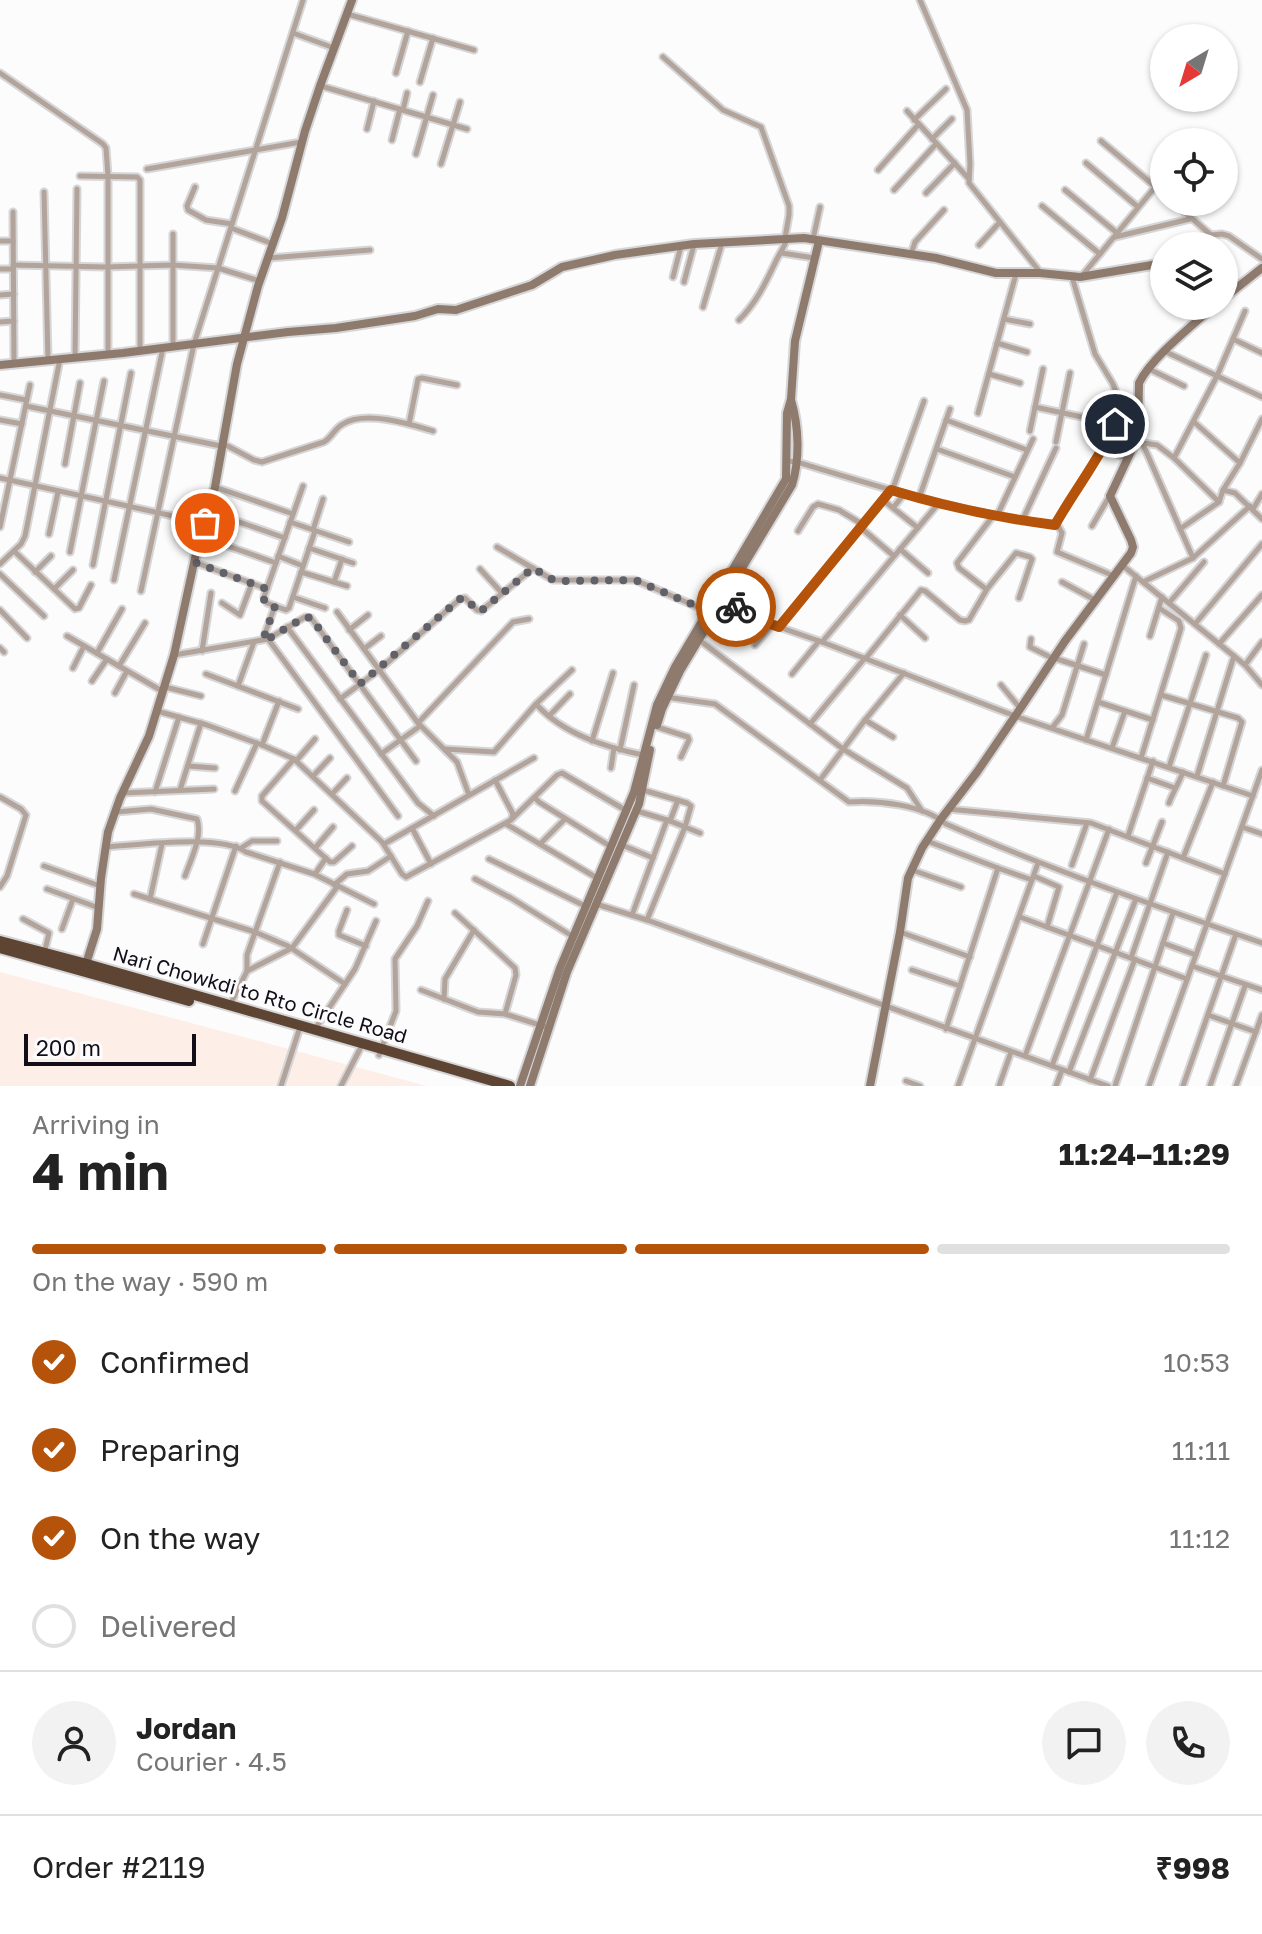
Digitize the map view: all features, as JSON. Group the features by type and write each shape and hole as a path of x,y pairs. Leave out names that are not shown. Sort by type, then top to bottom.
{"highway":[{"name":"Nari Chowkdi to Rto Circle Road","path":"0,941 299,1029 314,1030 380,1052 510,1086"},
{"path":"0,948 85,968 360,1049 380,1052 487,1086"}],"street":[{"path":"141,591 194,344 303,0"},
{"path":"85,968 97,929 108,832 122,793 149,736 174,655 194,562 215,487 244,338 302,142 352,0"},
{"path":"920,0 967,110 969,183 1040,273"},
{"path":"347,14 474,50"},
{"path":"396,73 408,31"},
{"path":"293,33 334,48"},
{"path":"420,82 433,38"},
{"path":"663,57 723,110 761,127 789,206 782,253 761,293 739,320"},
{"path":"0,73 104,145 108,176 108,355"},
{"path":"320,86 467,129"},
{"path":"878,170 946,89"},
{"path":"392,140 407,93"},
{"path":"416,154 433,95"},
{"path":"367,129 374,101"},
{"path":"441,164 460,102"},
{"path":"907,111 969,179"},
{"path":"894,190 952,119"},
{"path":"1101,141 1150,181"},
{"path":"147,169 302,142"},
{"path":"926,193 955,163"},
{"path":"1086,163 1138,207"},
{"path":"80,176 137,177 140,180 140,351"},
{"path":"195,187 188,210 206,220 231,226 273,244"},
{"path":"75,358 77,189"},
{"path":"1065,190 1115,235"},
{"path":"44,192 48,360"},
{"path":"1076,277 1100,254 1150,193"},
{"path":"1042,206 1100,254"},
{"path":"520,1086 567,972 597,878 643,790 646,753 665,696 720,599 789,492 795,416 791,399 795,341 815,258 820,207"},
{"path":"911,254 915,242 944,210"},
{"path":"13,212 14,364"},
{"path":"1188,216 1211,235 1229,236 1262,259"},
{"path":"1115,235 1191,219"},
{"path":"979,245 1000,222"},
{"path":"173,234 173,347"},
{"path":"0,365 336,328 415,316 438,309 456,310 532,285 562,267 615,255 694,244 786,238 816,240 936,258 996,273 1076,277 1150,265"},
{"path":"0,241 13,241"},
{"path":"703,307 722,243"},
{"path":"684,282 694,244"},
{"path":"673,277 681,246"},
{"path":"268,258 370,250"},
{"path":"782,253 815,258"},
{"path":"0,269 173,265 218,268 260,281"},
{"path":"1238,286 1262,268"},
{"path":"978,413 1016,274"},
{"path":"1076,277 1093,351 1138,433 1193,558"},
{"path":"0,295 14,294"},
{"path":"1174,458 1217,376 1245,311"},
{"path":"1004,319 1030,324"},
{"path":"1092,526 1110,496 1138,433 1139,383 1142,376 1198,320"},
{"path":"0,322 14,321"},
{"path":"1233,339 1262,353"},
{"path":"997,343 1027,352"},
{"path":"114,580 163,348"},
{"path":"1164,351 1262,397"},
{"path":"0,564 25,536 60,359"},
{"path":"1030,431 1043,369"},
{"path":"1149,369 1184,386"},
{"path":"93,565 131,373"},
{"path":"1022,521 1056,445 1070,373"},
{"path":"989,374 1020,383"},
{"path":"409,424 418,379 457,385"},
{"path":"70,552 104,381"},
{"path":"65,464 80,383"},
{"path":"0,527 30,385"},
{"path":"0,395 50,411 222,444 262,462 324,442 342,424 357,419 409,424 433,431"},
{"path":"755,645 776,626 892,490 924,401"},
{"path":"1035,407 1115,424"},
{"path":"792,461 938,504 1055,525 1104,448 1122,408"},
{"path":"919,499 950,409"},
{"path":"1180,529 1219,502 1262,419"},
{"path":"0,420 22,424"},
{"path":"946,420 1027,450"},
{"path":"1194,422 1240,463"},
{"path":"986,589 957,563 995,516 1033,439"},
{"path":"1142,443 1157,445 1174,458 1219,502"},
{"path":"1104,448 1127,459"},
{"path":"936,449 1015,477"},
{"path":"0,478 205,523"},
{"path":"303,486 267,589 264,600 267,603 288,609 323,499"},
{"path":"215,487 293,514"},
{"path":"1223,490 1235,493 1262,519"},
{"path":"49,534 58,492"},
{"path":"893,508 904,494"},
{"path":"1143,582 1193,558 1251,508 1262,494"},
{"path":"870,1086 908,878 941,819 1131,553 1133,547 1110,496"},
{"path":"883,500 918,528"},
{"path":"798,531 818,504 839,510 894,556"},
{"path":"792,674 938,504"},
{"path":"208,511 285,538"},
{"path":"290,522 349,542"},
{"path":"1056,522 1062,533 1057,552 1115,576"},
{"path":"201,536 276,563"},
{"path":"1195,624 1262,544"},
{"path":"497,547 558,581 635,580 708,611"},
{"path":"309,548 353,563"},
{"path":"900,549 928,573"},
{"path":"14,551 73,608 77,609 91,585"},
{"path":"810,724 917,592 923,590 960,620 967,621 986,589 1014,554 1030,557 1031,560 1019,598"},
{"path":"35,572 51,556"},
{"path":"278,556 347,586"},
{"path":"334,582 342,559"},
{"path":"194,562 267,589"},
{"path":"1169,603 1204,562"},
{"path":"1122,565 1245,665 1262,685"},
{"path":"340,699 379,670 460,599 465,598 481,611 533,568"},
{"path":"480,569 502,593"},
{"path":"54,589 73,570"},
{"path":"0,574 44,616"},
{"path":"1086,740 1136,576"},
{"path":"1062,582 1096,601"},
{"path":"222,603 240,615 252,583"},
{"path":"202,651 211,593"},
{"path":"1219,644 1262,595"},
{"path":"293,597 325,608"},
{"path":"1150,636 1162,597"},
{"path":"530,1086 560,968 590,903 622,845 632,812 635,788 673,671 708,611 720,599"},
{"path":"720,599 776,626 1018,713 1051,728 1253,796"},
{"path":"266,640 275,606"},
{"path":"1141,758 1181,628 1179,621 1159,608"},
{"path":"97,653 122,609"},
{"path":"0,610 27,638"},
{"path":"337,612 419,724 459,764 469,795"},
{"path":"349,630 368,615"},
{"path":"900,615 925,638"},
{"path":"174,655 266,640 305,617 311,618 416,761"},
{"path":"381,754 419,724 513,622 529,619"},
{"path":"119,666 145,623"},
{"path":"287,627 418,803 434,816"},
{"path":"67,636 164,689 201,696"},
{"path":"364,649 381,636"},
{"path":"1031,639 1030,647 1106,675"},
{"path":"266,640 398,816"},
{"path":"699,640 843,749 907,788 923,813"},
{"path":"238,686 254,642"},
{"path":"1245,665 1262,642"},
{"path":"1051,728 1062,715 1084,644"},
{"path":"73,668 84,646"},
{"path":"1169,767 1206,655"},
{"path":"1197,776 1234,656"},
{"path":"92,681 107,659"},
{"path":"443,748 494,752 536,704 572,670"},
{"path":"115,693 127,671"},
{"path":"592,741 613,673"},
{"path":"820,780 904,673"},
{"path":"206,674 298,709"},
{"path":"611,768 634,685"},
{"path":"1001,685 1018,713"},
{"path":"549,716 570,694"},
{"path":"1161,695 1238,718 1242,724 1223,786"},
{"path":"665,696 715,704 849,802 901,805 941,819 946,824 1038,863 1262,943"},
{"path":"235,791 279,701"},
{"path":"1098,702 1153,720"},
{"path":"536,704 572,732 592,741 646,753"},
{"path":"157,711 201,723 295,760 384,844 406,877 506,824 562,773 632,812 700,833"},
{"path":"1111,748 1125,711"},
{"path":"155,792 179,717"},
{"path":"865,720 893,737"},
{"path":"180,790 201,723"},
{"path":"657,727 688,737 681,757"},
{"path":"315,739 262,799 330,862 352,846"},
{"path":"313,776 330,758"},
{"path":"384,844 534,758"},
{"path":"1128,836 1153,761"},
{"path":"187,766 215,768"},
{"path":"1149,1086 1253,796 1259,787 1262,770"},
{"path":"1169,803 1183,772"},
{"path":"332,794 347,778"},
{"path":"1147,778 1175,788"},
{"path":"495,780 513,818"},
{"path":"1183,858 1213,782"},
{"path":"122,793 214,789"},
{"path":"643,790 691,806 647,920"},
{"path":"0,797 26,815 0,887"},
{"path":"535,798 611,847"},
{"path":"632,915 678,800"},
{"path":"115,812 151,809 194,817 199,824 197,843 185,876"},
{"path":"948,809 1087,823 1225,874"},
{"path":"296,831 314,810"},
{"path":"540,844 565,819"},
{"path":"1146,863 1162,822"},
{"path":"1072,865 1087,823"},
{"path":"506,824 597,878"},
{"path":"315,848 333,827"},
{"path":"1242,827 1262,834"},
{"path":"412,828 431,864"},
{"path":"1025,1056 1109,829"},
{"path":"203,944 238,847 252,841 277,841"},
{"path":"927,841 1059,887 1047,927"},
{"path":"106,847 215,842 315,874 374,904"},
{"path":"150,899 162,844"},
{"path":"622,845 653,858"},
{"path":"1090,1080 1168,852"},
{"path":"247,971 292,948 347,874 370,871 391,856"},
{"path":"315,874 326,858"},
{"path":"489,859 590,903 647,920 1108,1086"},
{"path":"229,1006 247,971 247,958 280,862"},
{"path":"958,1086 1038,863"},
{"path":"44,866 101,887"},
{"path":"946,1029 998,868"},
{"path":"912,870 961,887"},
{"path":"475,879 573,937"},
{"path":"47,889 99,908"},
{"path":"1052,1066 1117,892"},
{"path":"134,894 255,932 292,948 345,984"},
{"path":"62,929 73,899"},
{"path":"1056,1086 1116,952 1136,899"},
{"path":"380,1052 396,1008 395,959 417,926 428,901"},
{"path":"347,910 339,935 366,946"},
{"path":"455,913 516,971 505,1014"},
{"path":"1115,1086 1173,913"},
{"path":"1020,917 1187,979"},
{"path":"23,919 49,933 44,954"},
{"path":"314,1030 359,963 376,921"},
{"path":"444,999 445,979 474,930"},
{"path":"900,932 970,957"},
{"path":"1183,1086 1236,934"},
{"path":"1163,943 1196,955"},
{"path":"1192,966 1262,990"},
{"path":"912,970 960,986"},
{"path":"1210,1086 1245,986"},
{"path":"421,990 478,1012 505,1014 544,1027"},
{"path":"1208,1015 1256,1032"},
{"path":"1236,1086 1262,1015"},
{"path":"281,1086 299,1029"},
{"path":"341,1086 360,1049"},
{"path":"999,1086 1011,1052"},
{"path":"906,1081 920,1086"}],"shaded area":[{"path":"0,972 427,1086 0,1086"}],"way so far":[{"path":"205,523 194,562 267,589 264,600 275,606 263,640 305,617 311,618 360,684 460,599 465,598 481,611 533,568 558,581 635,580 708,611 716,598 736,607"}],"route":[{"path":"736,607 779,627 891,490 994,516 1055,525 1104,448 1115,424"}]}
